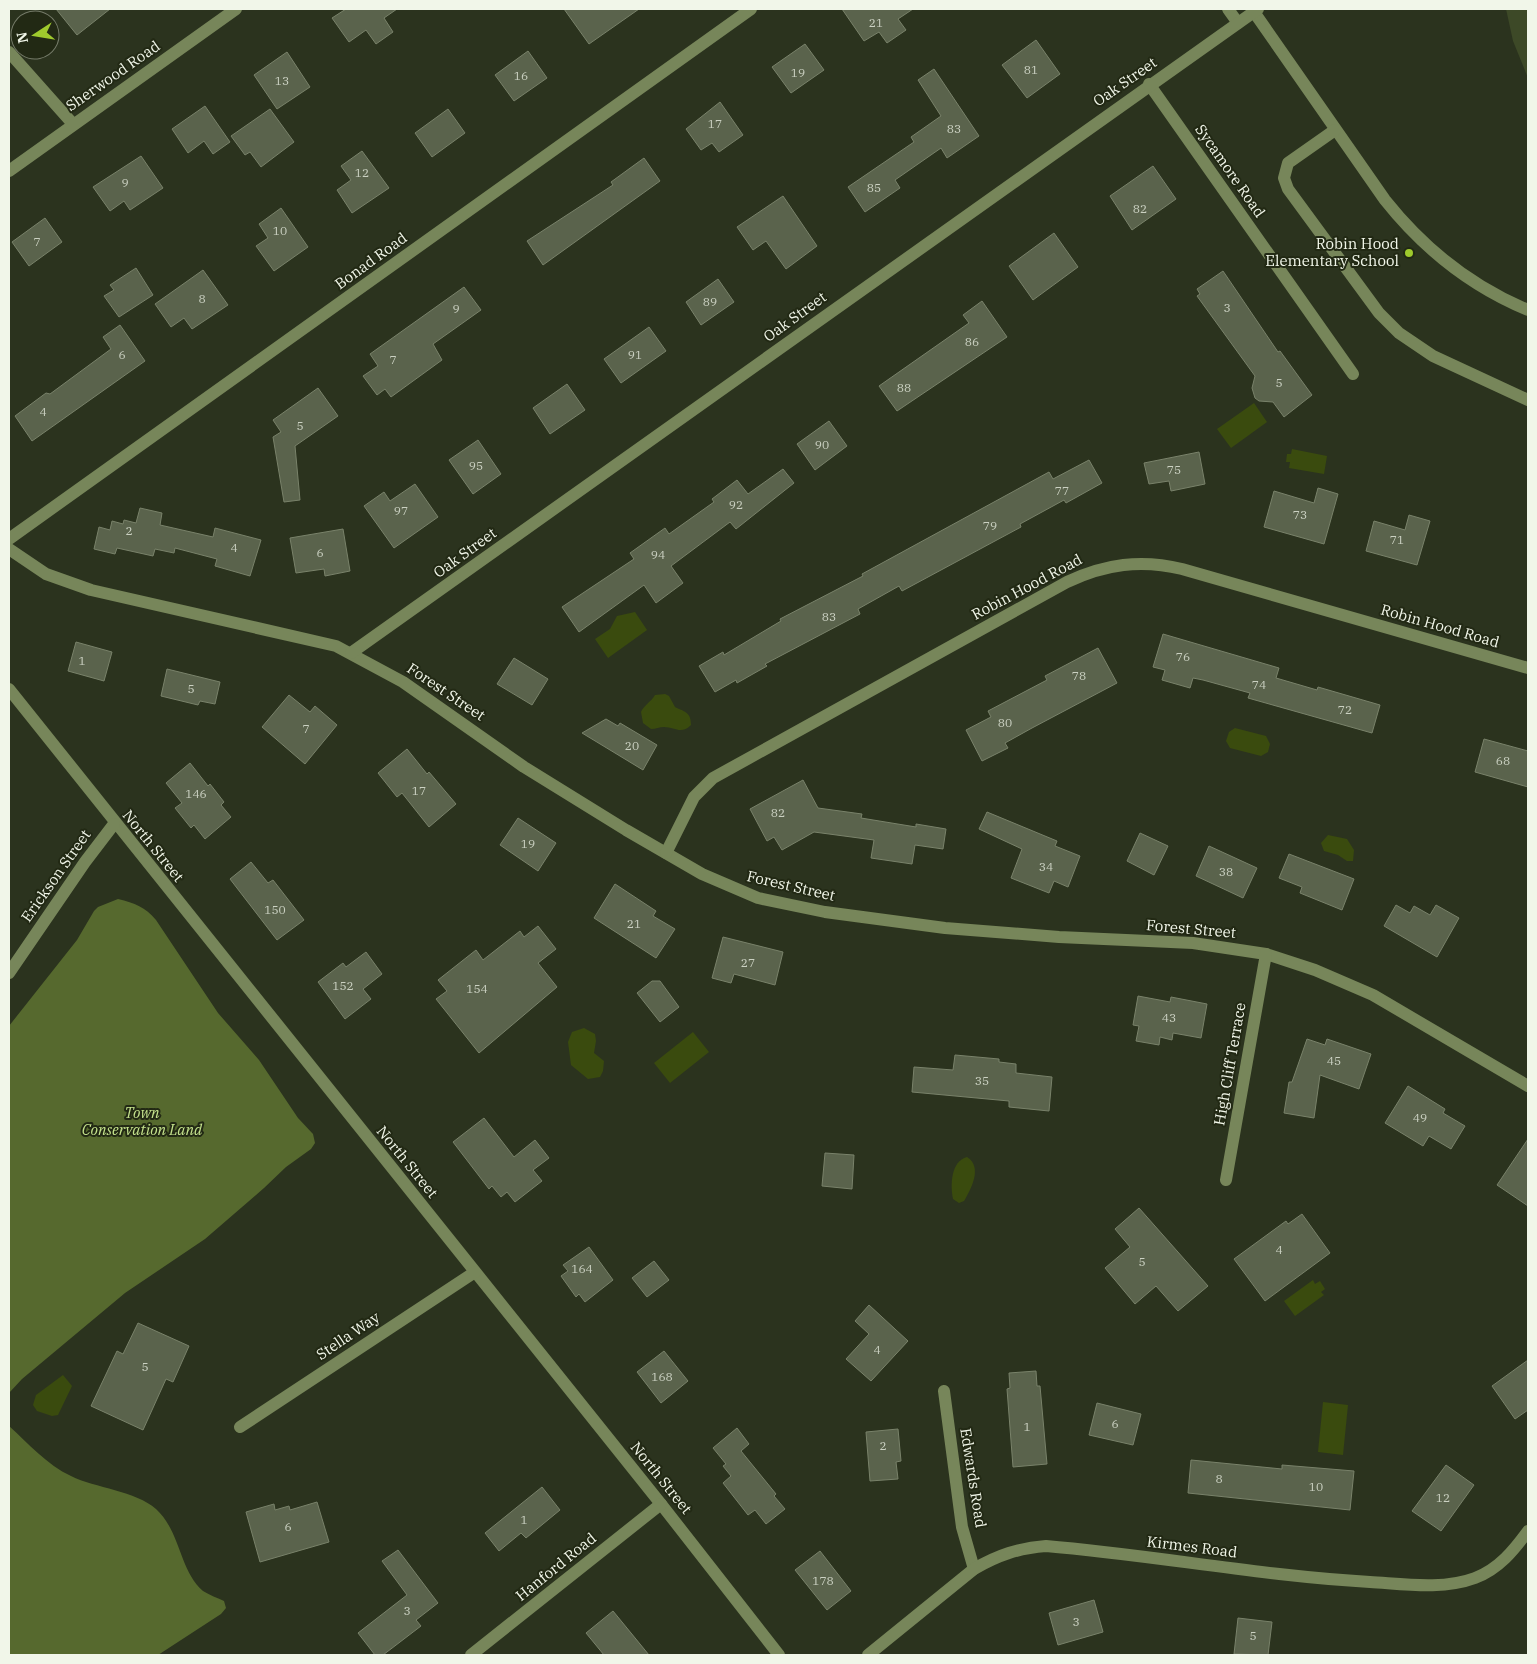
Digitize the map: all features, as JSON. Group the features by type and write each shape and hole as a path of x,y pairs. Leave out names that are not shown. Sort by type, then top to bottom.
{"street":[{"name":"Sherwood Road","path":"9,171 236,9"},
{"name":"Bonad Road","path":"9,539 751,9"},
{"path":"1228,9 1238,23"},
{"path":"1256,10 1385,200 1421,242 1464,276 1488,291 1528,310"},
{"name":"Oak Street","path":"351,653 1149,84 1256,10"},
{"path":"9,52 73,124"},
{"name":"Sycamore Road","path":"1149,84 1353,374"},
{"path":"1336,130 1288,163 1284,178 1288,189 1379,313 1399,333 1433,356 1528,400"},
{"name":"Forest Street","path":"9,549 46,574 82,587 174,610 322,641 351,653 403,682 524,767 666,853 732,889 758,898 825,912 945,928 1059,937 1193,943 1266,954 1315,970 1373,995 1528,1086"},
{"name":"Robin Hood Road","path":"666,853 694,797 713,778 1067,582 1098,569 1131,563 1174,567 1528,668"},
{"name":"North Street","path":"9,689 114,824 661,1504 779,1655"},
{"name":"Erickson Street","path":"9,973 85,862 114,824"},
{"name":"High Cliff Terrace","path":"1226,1180 1266,954"},
{"name":"Stella Way","path":"240,1427 475,1272"},
{"name":"Edwards Road","path":"944,1391 962,1527 974,1569"},
{"name":"Hanford Road","path":"471,1655 661,1504"},
{"name":"Kirmes Road","path":"868,1655 974,1569 1009,1551 1046,1546 1318,1579 1449,1584 1474,1579 1496,1567 1514,1550 1528,1531"}],"shaded area":[{"path":"1506,9 1528,9 1528,78 1513,41"},
{"path":"1254,403 1267,422 1231,448 1217,429"},
{"path":"1292,449 1327,456 1324,474 1289,468 1290,462 1286,462 1287,454 1291,454"},
{"path":"635,612 647,630 608,658 595,639 610,629 617,616"},
{"path":"665,694 669,696 675,707 689,715 691,725 684,730 664,727 651,729 643,723 641,712 644,707 655,695"},
{"path":"1235,728 1266,736 1270,744 1268,752 1261,756 1230,748 1226,741 1229,732"},
{"path":"1328,835 1347,839 1354,850 1353,861 1347,861 1338,855 1324,851 1321,843"},
{"path":"584,1028 595,1034 594,1053 604,1061 600,1077 588,1079 571,1065 568,1042 572,1032"},
{"path":"693,1032 709,1052 670,1083 654,1063"},
{"path":"967,1157 974,1166 974,1178 964,1201 959,1203 953,1199 953,1174 958,1163"},
{"path":"1313,1280 1315,1284 1320,1281 1325,1289 1321,1292 1324,1295 1295,1316 1284,1301"},
{"path":"63,1375 72,1386 58,1415 52,1416 37,1411 33,1405 36,1395"},
{"path":"1323,1402 1348,1405 1343,1455 1318,1452"}],"green space":[{"name":"Town Conservation Land","path":"118,899 139,906 156,920 218,1013 259,1060 298,1118 313,1134 315,1143 311,1149 286,1167 205,1239 125,1293 22,1379 9,1393 9,1026 77,940 94,911 98,907"},
{"path":"9,1426 38,1453 62,1471 81,1480 138,1498 156,1509 171,1529 189,1573 195,1582 203,1591 224,1601 226,1608 221,1614 158,1655 9,1655"}],"building":[{"path":"110,9 77,35 60,14 60,10 57,10"},
{"path":"346,9 397,9 384,18 393,32 376,44 366,30 349,42 332,18"},
{"path":"564,9 639,9 589,44"},
{"path":"842,9 913,9 898,19 906,30 887,43 879,32 864,41"},
{"path":"1036,40 1060,74 1027,98 1002,65"},
{"path":"805,44 824,70 791,93 772,67"},
{"path":"528,51 547,78 514,101 495,75"},
{"path":"287,52 310,87 277,109 254,75"},
{"path":"934,69 979,136 947,158 941,148 895,180 900,188 865,212 848,187 914,142 911,137 941,116 918,80"},
{"path":"720,102 743,135 719,152 712,143 701,150 686,129"},
{"path":"205,106 230,142 213,154 204,141 188,153 172,129"},
{"path":"270,109 294,142 261,167 250,152 245,155 231,136"},
{"path":"448,109 465,133 432,157 415,133"},
{"path":"362,151 389,188 352,213 337,190 351,180 341,166"},
{"path":"141,156 163,188 130,210 124,201 110,211 93,187"},
{"path":"644,158 660,181 543,265 527,241 613,185 611,182"},
{"path":"1153,166 1176,199 1132,230 1110,196"},
{"path":"783,196 817,246 786,269 766,241 753,250 737,227"},
{"path":"281,208 308,247 274,271 256,246 268,238 259,224"},
{"path":"45,218 62,242 29,266 12,242"},
{"path":"1054,233 1078,267 1033,300 1009,266"},
{"path":"136,268 153,295 119,317 104,296 114,290 110,285"},
{"path":"203,270 228,305 192,329 184,318 171,327 155,304"},
{"path":"1223,271 1278,352 1280,351 1312,395 1284,417 1273,402 1259,401 1255,398 1252,388 1255,376 1197,296 1200,294 1197,289"},
{"path":"718,279 734,302 701,325 686,302"},
{"path":"464,287 481,310 433,344 442,360 391,397 385,389 377,395 363,376 378,366 370,354"},
{"path":"982,301 1007,337 897,411 879,386 969,323 963,315"},
{"path":"120,325 145,361 32,441 15,416 46,393 50,394 111,349 103,337"},
{"path":"649,327 666,351 621,383 604,359"},
{"path":"567,384 585,410 550,434 533,408"},
{"path":"318,388 338,416 295,446 300,500 284,502 273,437 281,432 273,420"},
{"path":"829,421 847,446 815,470 797,444"},
{"path":"478,440 501,474 473,494 449,460"},
{"path":"1199,452 1205,484 1171,491 1169,481 1149,484 1144,463"},
{"path":"1089,460 1102,483 1066,503 1064,500 1020,524 1021,527 902,591 899,586 858,609 860,614 765,664 767,666 737,683 736,680 715,692 699,666 723,652 724,655 781,621 780,619 863,576 862,574 1049,472 1053,479"},
{"path":"783,469 794,483 736,529 730,522 671,566 683,583 656,603 644,585 579,632 562,607 634,559 630,553 665,528 669,534 714,502 712,499 737,480 748,494"},
{"path":"415,484 438,517 394,548 364,506 384,492 390,501"},
{"path":"1318,488 1338,494 1324,544 1264,527 1274,491 1314,503"},
{"path":"140,508 162,513 160,525 213,537 215,528 261,540 250,576 215,566 217,559 175,548 174,553 155,549 153,556 117,548 115,554 94,549 99,527 110,530 112,521 123,524 124,520 136,523"},
{"path":"1409,515 1430,521 1417,565 1366,551 1374,521 1405,530"},
{"path":"343,529 350,571 325,576 324,569 296,573 290,538"},
{"path":"1163,634 1279,668 1276,678 1317,690 1318,687 1380,705 1372,733 1248,698 1250,693 1203,680 1193,678 1190,688 1162,680 1165,670 1153,667"},
{"path":"76,642 112,652 104,681 68,671"},
{"path":"1098,648 1117,683 1005,743 1008,748 982,761 966,730 991,717 988,711 1047,680 1045,676"},
{"path":"514,658 548,679 532,705 497,684"},
{"path":"167,669 220,682 215,704 200,701 198,705 161,696"},
{"path":"289,695 310,712 315,706 337,725 305,764 262,727"},
{"path":"606,719 618,726 620,723 657,745 643,770 582,733"},
{"path":"1484,739 1528,751 1528,787 1475,772"},
{"path":"407,749 427,774 429,772 456,804 429,827 402,793 397,797 378,773"},
{"path":"190,763 208,786 210,784 224,802 221,805 231,817 205,839 194,825 191,828 175,808 182,803 166,783"},
{"path":"803,780 818,808 862,814 861,818 916,827 916,824 946,829 943,849 915,845 912,864 871,858 874,840 814,832 782,850 774,837 767,841 750,809"},
{"path":"987,812 1057,841 1055,846 1080,856 1068,887 1054,881 1049,893 1011,878 1022,849 979,829"},
{"path":"518,818 556,843 538,871 500,845"},
{"path":"1140,833 1168,846 1154,875 1127,861"},
{"path":"1209,846 1257,868 1243,898 1196,876"},
{"path":"1289,854 1354,879 1342,910 1300,893 1302,887 1279,878"},
{"path":"251,862 268,883 273,880 304,920 277,940 230,879"},
{"path":"615,884 656,911 653,916 675,929 656,958 594,918"},
{"path":"1396,905 1410,913 1414,906 1430,915 1436,905 1459,918 1437,957 1384,926"},
{"path":"538,926 556,949 538,963 557,987 479,1053 436,999 447,991 438,980 476,950 483,960 520,931 524,937"},
{"path":"723,937 783,952 775,985 734,974 731,983 712,978"},
{"path":"366,952 382,974 363,989 371,999 345,1019 318,982 343,963 346,967"},
{"path":"652,981 660,981 679,1007 660,1022 637,993"},
{"path":"1138,996 1170,1002 1171,997 1207,1004 1201,1038 1173,1033 1172,1040 1160,1037 1159,1045 1136,1041 1139,1026 1133,1025"},
{"path":"1307,1039 1325,1045 1327,1039 1371,1054 1359,1089 1320,1075 1314,1118 1284,1113 1289,1082 1292,1082"},
{"path":"955,1055 999,1059 999,1062 1016,1064 1016,1073 1052,1077 1049,1111 1009,1107 1009,1101 912,1092 914,1067 953,1070"},
{"path":"1408,1086 1445,1109 1443,1113 1465,1126 1451,1149 1429,1136 1423,1146 1385,1123"},
{"path":"484,1118 514,1157 535,1140 549,1158 533,1170 542,1181 515,1202 507,1192 501,1197 492,1186 489,1189 453,1142"},
{"path":"1528,1139 1528,1206 1497,1185"},
{"path":"825,1153 854,1155 852,1189 822,1186"},
{"path":"1139,1208 1208,1286 1178,1311 1156,1286 1135,1304 1105,1268 1130,1247 1115,1229"},
{"path":"1302,1214 1330,1253 1265,1301 1234,1259 1286,1221 1288,1224"},
{"path":"589,1247 613,1280 585,1302 579,1294 576,1297 561,1276 568,1271 563,1265"},
{"path":"654,1261 669,1280 647,1297 632,1278"},
{"path":"869,1305 908,1341 871,1381 846,1359 869,1334 855,1321"},
{"path":"138,1323 189,1346 173,1382 166,1379 143,1430 91,1406 117,1351 123,1354"},
{"path":"664,1351 688,1381 661,1403 637,1372"},
{"path":"1528,1360 1528,1410 1515,1419 1492,1386"},
{"path":"1036,1371 1037,1386 1040,1386 1047,1464 1013,1467 1007,1389 1010,1388 1009,1373"},
{"path":"1097,1403 1141,1414 1133,1445 1089,1435"},
{"path":"737,1428 749,1444 741,1451 776,1494 774,1496 785,1509 766,1524 755,1510 748,1515 723,1483 731,1476 723,1466 726,1464 713,1448"},
{"path":"898,1429 901,1461 896,1462 898,1479 870,1481 866,1432"},
{"path":"1191,1460 1282,1469 1282,1465 1354,1471 1350,1510 1188,1493"},
{"path":"1446,1465 1474,1485 1441,1531 1412,1511"},
{"path":"542,1487 560,1510 526,1538 521,1533 499,1551 485,1533"},
{"path":"317,1502 329,1542 260,1562 246,1512 274,1504 275,1510 289,1506 290,1510"},
{"path":"398,1550 438,1603 416,1620 421,1626 383,1655 375,1655 358,1633 407,1595 382,1561"},
{"path":"820,1551 851,1591 827,1610 795,1570"},
{"path":"1094,1600 1103,1632 1058,1645 1049,1613"},
{"path":"613,1611 649,1655 604,1655 586,1633"},
{"path":"1238,1618 1272,1622 1268,1655 1234,1654"}],"place":[{"name":"Robin Hood Elementary School","path":"1409,253"}]}
